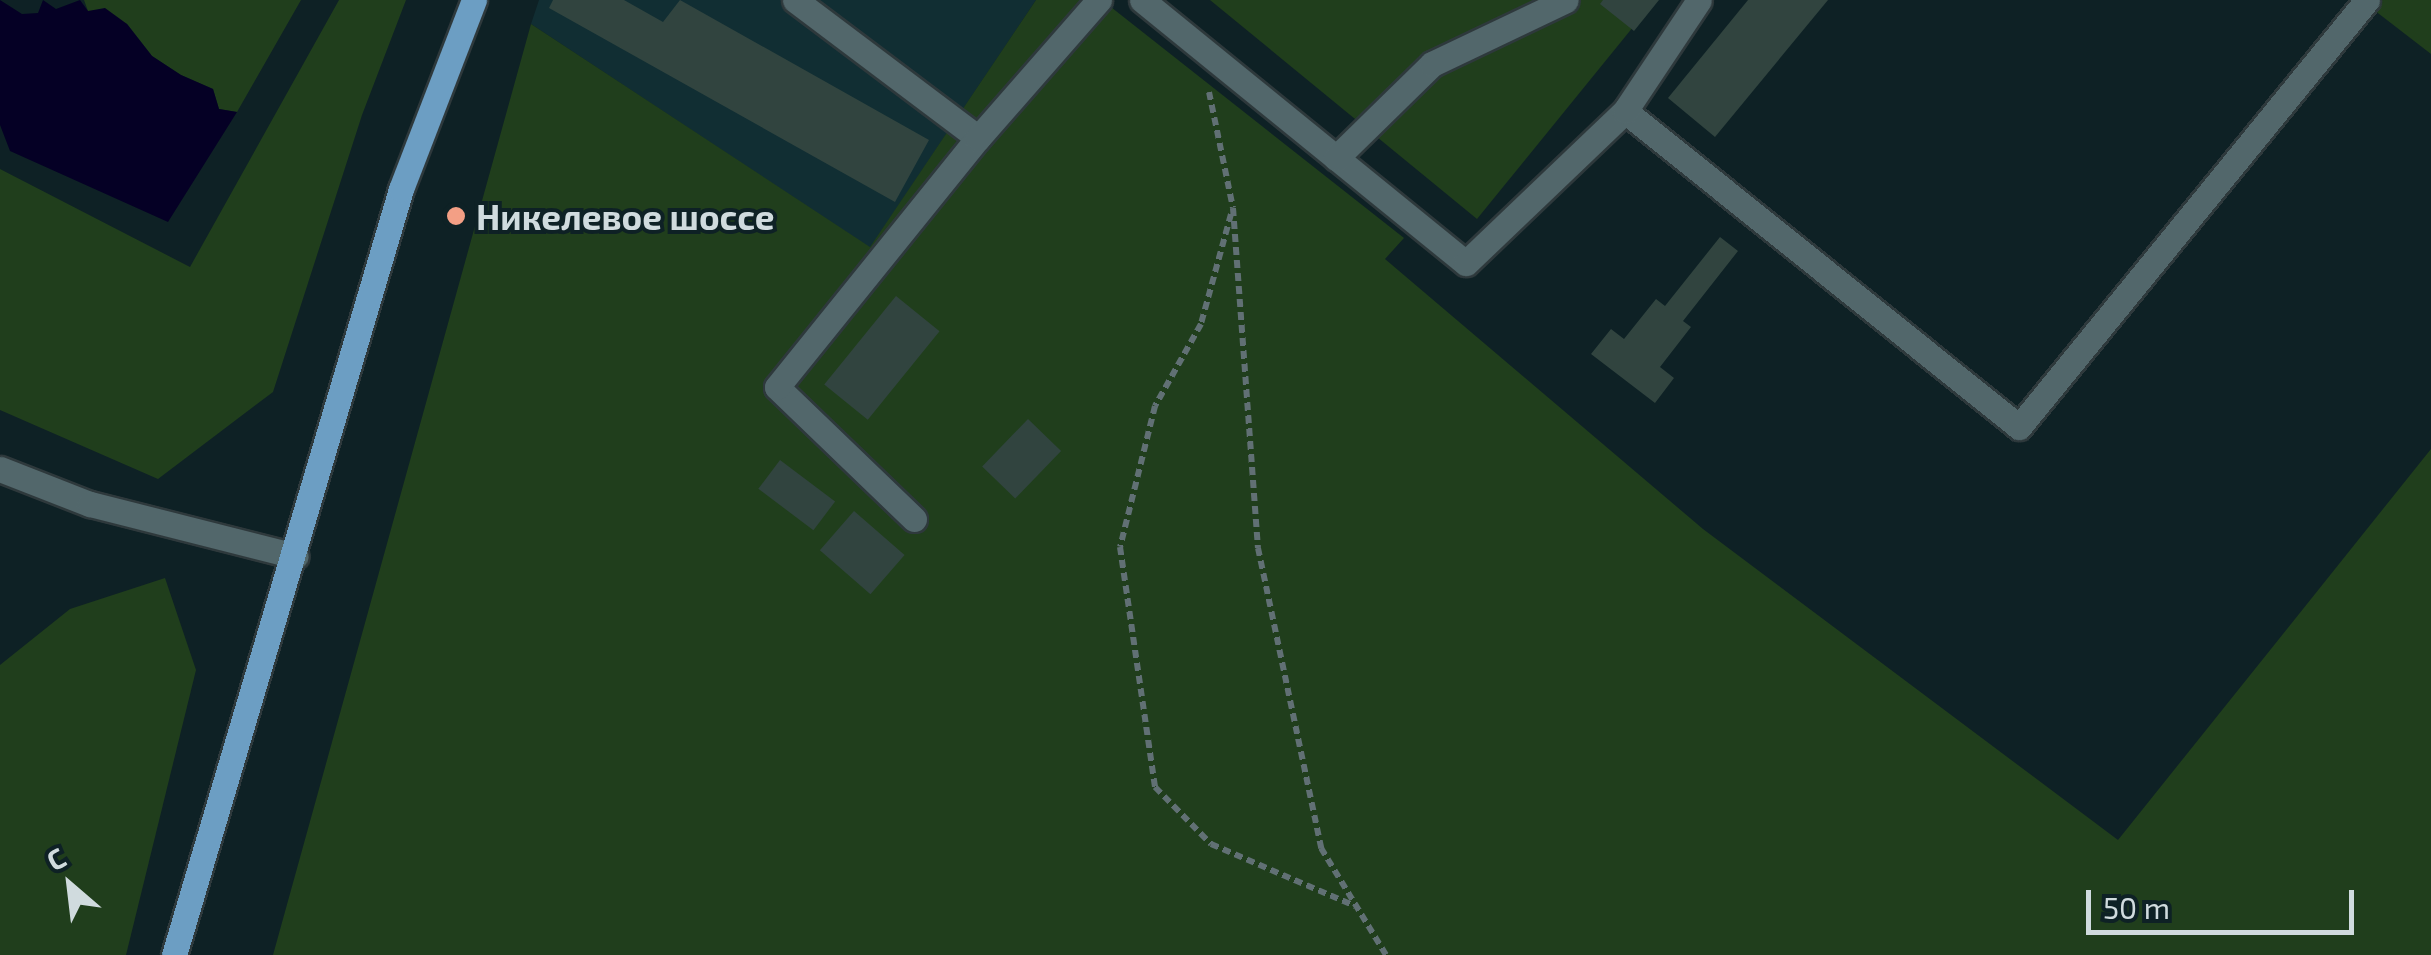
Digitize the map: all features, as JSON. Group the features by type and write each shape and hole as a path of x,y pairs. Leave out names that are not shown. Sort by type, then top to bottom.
{"main road":[{"path":"174,955 296,556 401,189 474,0"}],"lane":[{"path":"795,0 978,138"},
{"path":"914,519 778,387 978,138 1099,0"},
{"path":"1142,0 1466,263 1625,111 1699,0"},
{"path":"1336,158 1432,64 1566,0"},
{"path":"1625,111 2019,426 2366,0"},
{"path":"0,470 90,504 296,556"}],"path":[{"path":"1199,46 1233,208 1258,548 1321,848 1386,955"},
{"path":"1233,208 1202,324 1155,406 1120,548 1155,787 1211,844 1357,907"}],"shaded area":[{"path":"0,0 22,14 38,13 43,0 56,9 80,0 88,11 105,8 127,24 152,56 213,89 219,109 237,112 168,222 10,151 0,125"},
{"path":"539,0 1036,0 870,248 531,24"}],"green space":[{"path":"84,0 301,0 237,112 219,109 213,89 152,56 127,24 88,11"},
{"path":"339,0 406,0 362,115 273,392 158,479 0,410 0,169 190,267"},
{"path":"1036,0 1102,0 1404,238 1385,259 1703,529 2118,840 2431,449 2431,955 273,955 531,24 870,247"},
{"path":"1210,0 1655,0 1477,219"},
{"path":"2361,0 2431,0 2431,54"},
{"path":"165,578 196,670 126,955 0,955 0,665 70,609"}],"building":[{"path":"553,0 624,0 663,22 680,0 929,140 895,202 549,8"},
{"path":"1603,0 1659,0 1634,31 1600,4"},
{"path":"1748,0 1828,0 1715,137 1668,98"},
{"path":"1720,237 1738,251 1683,321 1691,327 1660,367 1674,378 1655,403 1591,354 1611,329 1624,339 1656,299 1665,306"},
{"path":"896,296 940,331 868,420 824,385"},
{"path":"1028,419 1061,451 1015,498 982,466"},
{"path":"780,460 835,502 813,530 758,489"},
{"path":"854,511 905,555 870,594 820,550"}],"place":[{"name":"Никелевое шоссе","path":"456,216"}]}
